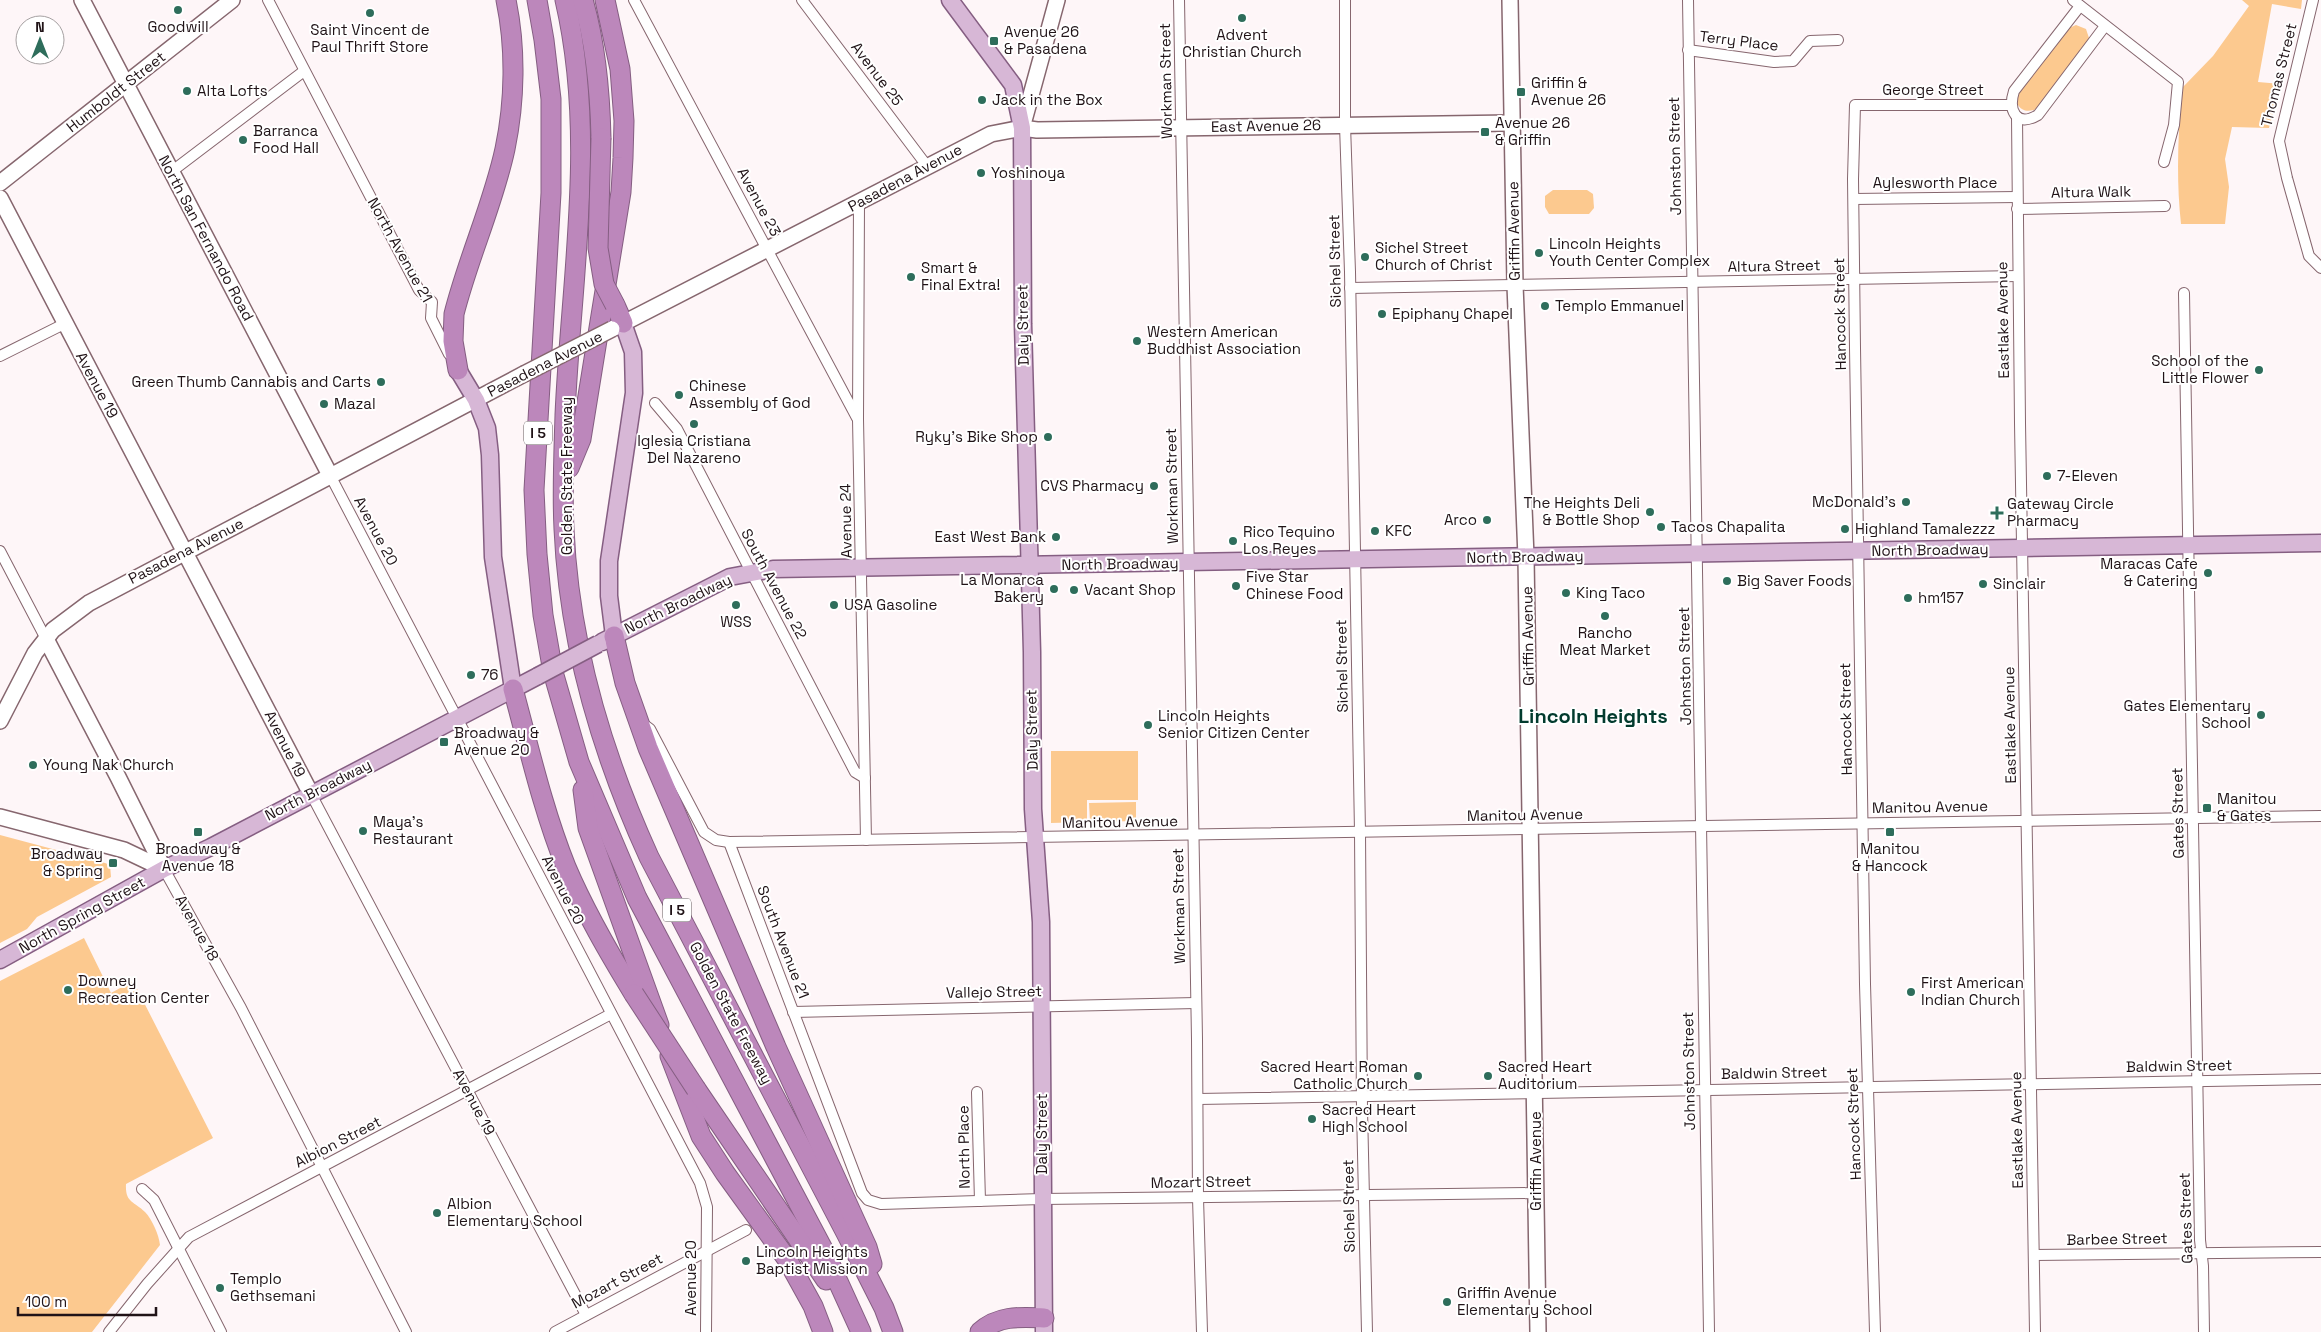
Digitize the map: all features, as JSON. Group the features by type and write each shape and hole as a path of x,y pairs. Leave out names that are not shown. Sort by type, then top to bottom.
{"highway":[{"path":"458,370 454,341 454,314 505,150 511,111 513,61 506,0"},
{"path":"524,0 551,99"},
{"name":"Golden State Freeway","path":"537,0 551,99 551,193 535,499 543,615 551,663 579,762 637,898 825,1253 858,1324"},
{"name":"Golden State Freeway","path":"565,0 571,25 577,74 581,130 581,205 566,414 564,528 575,625 589,694 604,746 629,813 654,866 884,1308 893,1332"},
{"path":"583,0 597,73 601,138 598,248 604,284 615,305 617,326"},
{"path":"564,481 581,439 621,192 624,121 620,69 605,0"},
{"path":"606,640 626,683 648,748 776,1047 867,1247 884,1308"},
{"path":"513,689 552,828 566,867 606,950 696,1089 858,1324"},
{"path":"579,762 588,828 681,1086 701,1136 724,1173 787,1259 813,1306 823,1332"},
{"path":"980,1332 1002,1319 1018,1317 1044,1325"}],"main road":[{"name":"North San Fernando Road","path":"82,0 331,477"},
{"name":"Humboldt Street","path":"0,183 232,0"},
{"name":"Daly Street","path":"950,0 1013,85 1022,128 1023,324 1030,566 1034,838 1041,922 1044,1325"},
{"path":"1022,128 1058,0"},
{"name":"Griffin Avenue","path":"1510,0 1515,286 1526,557 1538,1332"},
{"name":"East Avenue 26","path":"1022,128 1037,130 1512,123"},
{"name":"Pasadena Avenue","path":"0,721 35,653 63,622 90,603 524,374 768,250 927,166 991,134 1022,128"},
{"name":"Avenue 19","path":"0,198 64,324 311,794"},
{"path":"606,640 609,561 634,393 633,352 617,326"},
{"name":"North Avenue 21","path":"458,370 476,400 487,428 490,455 493,557 513,689"},
{"name":"North Broadway","path":"164,869 730,577 750,572 773,569 2321,543"},
{"name":"Avenue 18","path":"46,639 164,869"},
{"path":"0,817 124,850 164,869"},
{"name":"North Spring Street","path":"0,960 36,942 164,869"}],"street":[{"name":"North Avenue 21","path":"268,0 419,290 432,302 431,318 458,370"},
{"name":"Avenue 23","path":"634,0 858,419"},
{"name":"Avenue 25","path":"802,0 927,166"},
{"name":"Workman Street","path":"1179,0 1198,1099 1198,1198 1202,1332"},
{"name":"Sichel Street","path":"1346,0 1346,125 1360,832 1362,1097 1367,1332"},
{"name":"Johnston Street","path":"1688,0 1709,1332"},
{"name":"Thomas Street","path":"2312,0 2279,141 2287,178 2309,256 2321,268"},
{"path":"2011,105 2014,91 2077,3 2178,82 2174,125 2164,162"},
{"path":"2017,118 2024,120 2038,115 2105,26"},
{"name":"Terry Place","path":"1688,50 1774,62 1792,61 1810,41 1838,40"},
{"path":"171,172 304,71"},
{"name":"George Street","path":"1855,105 2011,105"},
{"name":"Hancock Street","path":"1855,105 1854,279 1868,1086 1875,1332"},
{"name":"Eastlake Avenue","path":"2011,105 2013,113 2017,118 2026,821 2036,1332"},
{"name":"Aylesworth Place","path":"1854,199 2017,197"},
{"name":"Avenue 24","path":"859,202 858,419 866,840"},
{"name":"Altura Walk","path":"2017,209 2165,206"},
{"name":"Altura Street","path":"1350,288 2018,276"},
{"name":"Gates Street","path":"2184,293 2197,1081 2204,1332"},
{"path":"0,356 64,324"},
{"name":"South Avenue 22","path":"655,403 677,429 856,772 865,778"},
{"name":"Avenue 20","path":"331,477 705,1196 707,1220 705,1251 706,1332"},
{"name":"Avenue 18","path":"0,551 46,639"},
{"path":"638,720 650,729 704,832 716,840 729,842"},
{"name":"Avenue 19","path":"311,794 586,1315"},
{"name":"Manitou Avenue","path":"729,842 2321,816"},
{"name":"South Avenue 21","path":"729,842 862,1193 868,1200"},
{"name":"Avenue 18","path":"164,869 249,1024 406,1332"},
{"name":"Vallejo Street","path":"793,1012 1196,1003"},
{"name":"Albion Street","path":"109,1332 189,1237 611,1014"},
{"name":"Baldwin Street","path":"1198,1099 2321,1079"},
{"name":"North Place","path":"978,1092 980,1201"},
{"path":"142,1189 154,1200 221,1332"},
{"name":"Mozart Street","path":"868,1200 879,1204 1042,1199 1536,1193"},
{"name":"Mozart Street","path":"555,1332 746,1230"},
{"name":"Barbee Street","path":"2034,1255 2321,1252"}],"shaded area":[{"path":"2242,0 2302,0 2301,9 2272,4 2258,82 2281,84 2269,128 2232,127 2225,159 2229,187 2225,224 2181,224 2178,156 2182,88 2213,56 2249,6"},
{"path":"2076,25 2086,29 2089,38 2088,42 2037,109 2023,110 2017,103 2018,93 2069,28"},
{"path":"1553,190 1587,190 1593,194 1594,208 1589,214 1549,214 1545,207 1545,196"},
{"path":"1051,751 1138,751 1138,800 1087,800 1087,822 1051,823"},
{"path":"1136,802 1136,821 1090,822 1089,803"},
{"path":"0,835 105,863 110,865 111,877 37,917 27,929 0,943"},
{"path":"84,938 111,993 133,981 213,1138 126,1184 127,1195 150,1219 157,1232 160,1245 92,1332 0,1332 0,981"}],"place":[{"name":"Goodwill","path":"178,10"},
{"name":"Saint Vincent de Paul Thrift Store","path":"370,13"},
{"name":"Advent Christian Church","path":"1242,18"},
{"name":"Avenue 26 & Pasadena","path":"994,41"},
{"name":"Alta Lofts","path":"187,91"},
{"name":"Griffin & Avenue 26","path":"1521,92"},
{"name":"Jack in the Box","path":"982,100"},
{"name":"Avenue 26 & Griffin","path":"1485,132"},
{"name":"Barranca Food Hall","path":"243,140"},
{"name":"Yoshinoya","path":"981,173"},
{"name":"Lincoln Heights Youth Center Complex","path":"1539,253"},
{"name":"Sichel Street Church of Christ","path":"1365,257"},
{"name":"Smart & Final Extra!","path":"911,277"},
{"name":"Templo Emmanuel","path":"1545,306"},
{"name":"Epiphany Chapel","path":"1382,314"},
{"name":"Western American Buddhist Association","path":"1137,341"},
{"name":"School of the Little Flower","path":"2259,370"},
{"name":"Green Thumb Cannabis and Carts","path":"381,382"},
{"name":"Chinese Assembly of God","path":"679,395"},
{"name":"Mazal","path":"324,404"},
{"name":"Iglesia Cristiana Del Nazareno","path":"694,424"},
{"name":"Ryky's Bike Shop","path":"1048,437"},
{"name":"7-Eleven","path":"2047,476"},
{"name":"CVS Pharmacy","path":"1154,486"},
{"name":"McDonald's","path":"1906,502"},
{"name":"The Heights Deli & Bottle Shop","path":"1650,512"},
{"name":"Gateway Circle Pharmacy","path":"1997,513"},
{"name":"Arco","path":"1487,520"},
{"name":"Tacos Chapalita","path":"1661,527"},
{"name":"Highland Tamalezzz","path":"1845,529"},
{"name":"KFC","path":"1375,531"},
{"name":"East West Bank","path":"1056,537"},
{"name":"Rico Tequino Los Reyes","path":"1233,541"},
{"name":"Maracas Cafe & Catering","path":"2208,573"},
{"name":"Big Saver Foods","path":"1727,581"},
{"name":"Sinclair","path":"1983,584"},
{"name":"Five Star Chinese Food","path":"1236,586"},
{"name":"La Monarca Bakery","path":"1054,589"},
{"name":"Vacant Shop","path":"1074,590"},
{"name":"King Taco","path":"1566,593"},
{"name":"hm157","path":"1908,598"},
{"name":"WSS","path":"736,605"},
{"name":"USA Gasoline","path":"834,605"},
{"name":"Rancho Meat Market","path":"1605,616"},
{"name":"76","path":"471,675"},
{"name":"Gates Elementary School","path":"2261,715"},
{"name":"Lincoln Heights Senior Citizen Center","path":"1148,725"},
{"name":"Broadway & Avenue 20","path":"444,742"},
{"name":"Young Nak Church","path":"33,765"},
{"name":"Manitou & Gates","path":"2207,808"},
{"name":"Maya's Restaurant","path":"363,831"},
{"name":"Broadway & Avenue 18","path":"198,832"},
{"name":"Manitou & Hancock","path":"1890,832"},
{"name":"Broadway & Spring","path":"113,863"},
{"name":"Downey Recreation Center","path":"68,990"},
{"name":"First American Indian Church","path":"1911,992"},
{"name":"Sacred Heart Roman Catholic Church","path":"1418,1076"},
{"name":"Sacred Heart Auditorium","path":"1488,1076"},
{"name":"Sacred Heart High School","path":"1312,1119"},
{"name":"Albion Elementary School","path":"437,1213"},
{"name":"Lincoln Heights Baptist Mission","path":"746,1261"},
{"name":"Templo Gethsemani","path":"220,1288"},
{"name":"Griffin Avenue Elementary School","path":"1447,1302"}],"district":[{"name":"Lincoln Heights","path":"1593,716"}]}
